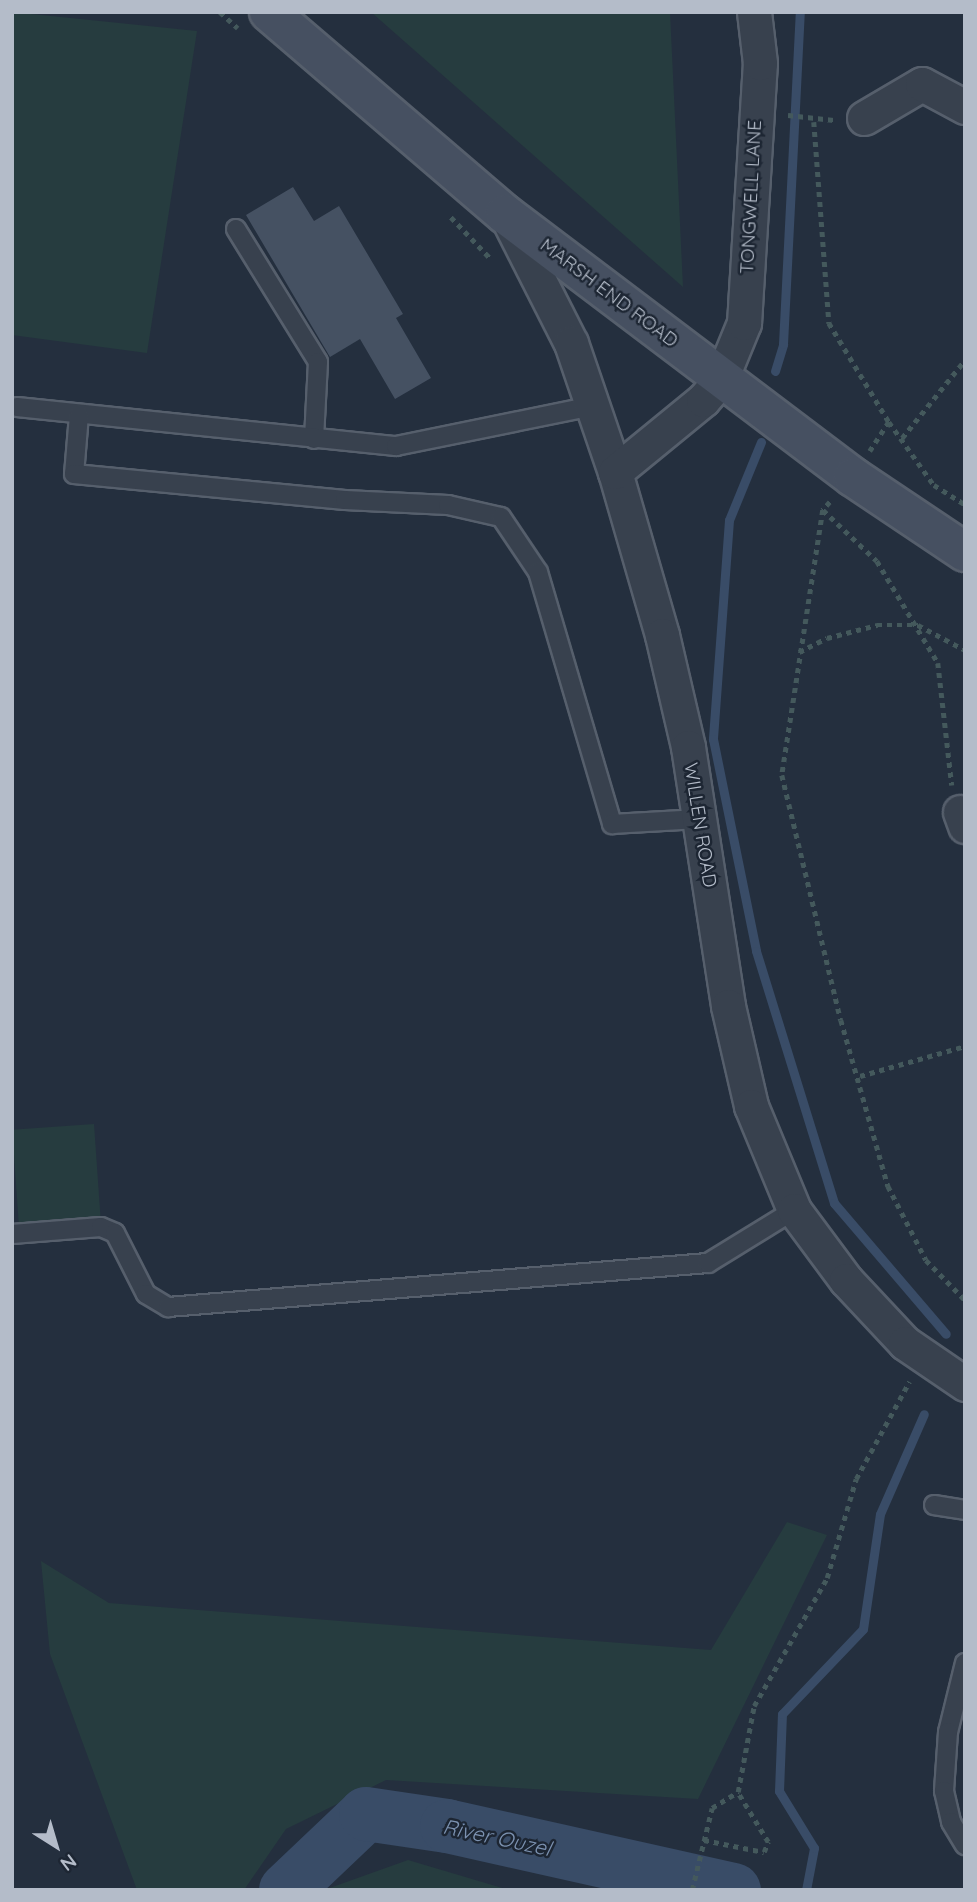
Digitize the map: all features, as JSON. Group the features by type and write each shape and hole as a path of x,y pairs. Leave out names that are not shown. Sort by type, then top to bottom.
{"street":[{"name":"TONGWELL LANE","path":"721,379 744,323 760,63 754,12"},
{"name":"MARSH END ROAD","path":"255,21 721,379 853,477 965,552"},
{"path":"864,118 922,84 965,107"},
{"name":"WILLEN ROAD","path":"505,214 571,343 615,472 662,635 699,819 728,1006 751,1106 794,1210 846,1280 905,1343 965,1384"},
{"path":"615,472 703,400 721,379"}],"lane":[{"path":"236,229 318,362 314,439"},
{"path":"17,407 396,446 593,406"},
{"path":"79,415 74,474 345,500 449,505 501,517 538,572 612,824 699,819"},
{"path":"12,1234 101,1227 115,1233 146,1294 168,1307 708,1264 794,1210"},
{"path":"934,1505 965,1510"},
{"path":"965,1663 959,1714 944,1791 951,1822 965,1845"}],"path":[{"path":"220,12 255,21"},
{"path":"442,209 498,267"},
{"path":"901,439 965,360"},
{"path":"889,422 934,485 965,504"},
{"path":"823,510 782,775 835,995 860,1076 888,1186 926,1260 965,1300"},
{"path":"799,652 827,638 877,625 918,625 965,650"},
{"path":"860,1076 965,1046"},
{"path":"704,1840 764,1852 768,1842 738,1792 754,1706 827,1578 856,1479 910,1380 902,1374"},
{"path":"692,1890 712,1808 738,1792"}],"green space":[{"path":"12,12 197,31 147,353 12,335"},
{"path":"371,12 670,12 683,287"},
{"path":"94,1124 101,1221 19,1226 12,1130"},
{"path":"787,1522 827,1535 698,1799 386,1780 286,1829 244,1890 137,1890 50,1654 41,1561 109,1603 711,1650"},
{"path":"408,1860 509,1890 324,1890"}],"building":[{"path":"293,187 314,221 339,206 403,314 396,318 431,378 395,399 360,339 330,357 246,215"}],"waterway":[{"path":"775,371 783,344 800,12"},
{"path":"761,442 729,520 713,739 756,951 834,1203 946,1334"},
{"path":"806,1890 814,1848 779,1791 782,1714 863,1629 880,1514 924,1414"},
{"name":"River Ouzel","path":"286,1890 366,1814 447,1826 734,1890"}]}
